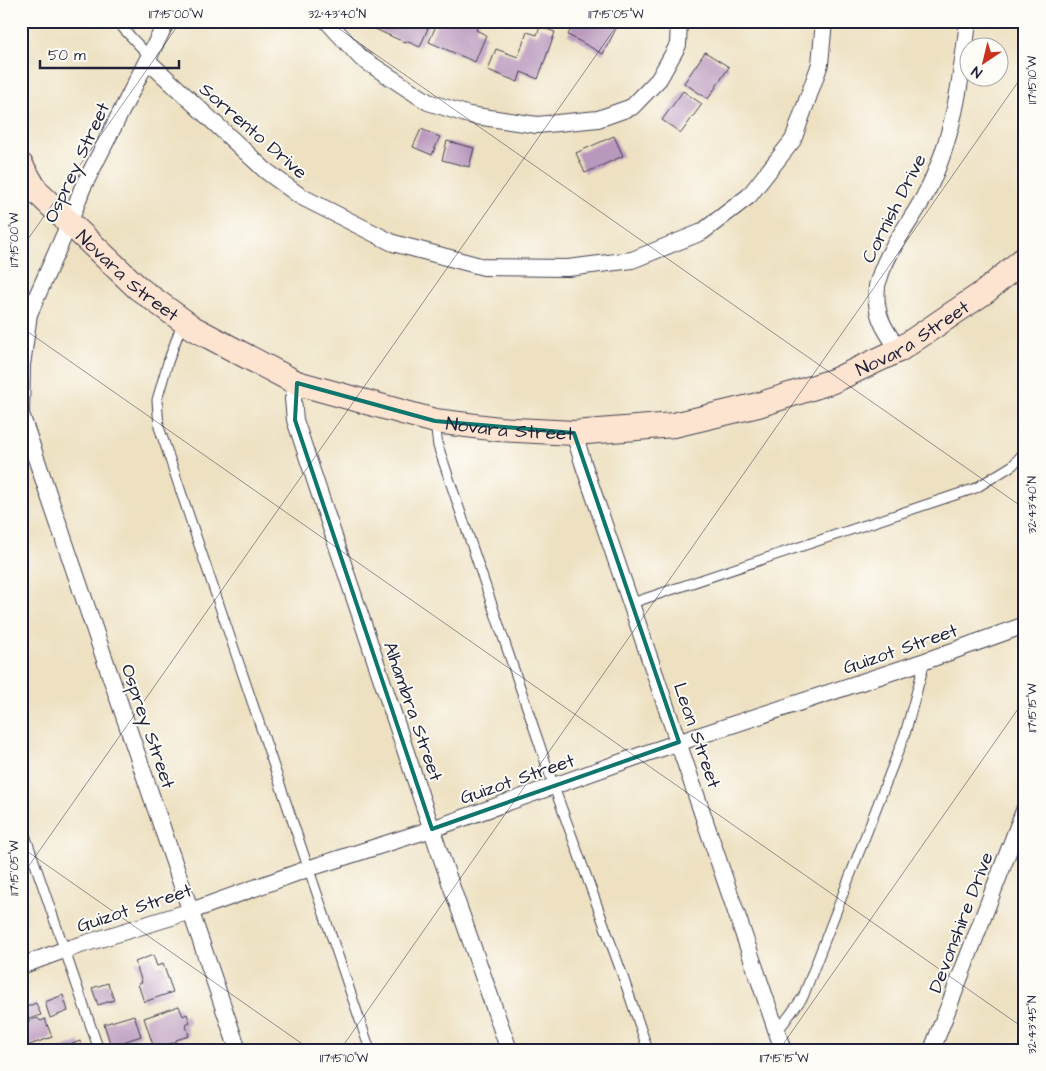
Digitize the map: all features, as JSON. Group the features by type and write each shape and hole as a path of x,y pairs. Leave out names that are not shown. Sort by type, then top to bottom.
{"street":[{"name":"Osprey Street","path":"167,21 82,188 69,224 29,314 22,365 21,413 238,1050"},
{"path":"331,23 362,58 428,102 469,115 537,125 598,119 632,107 660,79 678,44 679,21"},
{"name":"Sorrento Drive","path":"149,59 266,172 300,196 393,243 484,267 568,268 632,260 702,232 749,196 793,140 820,64 824,21"},
{"name":"Cornish Drive","path":"899,350 882,326 877,306 877,286 887,256 924,197 942,157 956,106 968,21"},
{"name":"Novara Street","path":"21,165 29,190 138,288 193,328 297,383 435,421 500,429 574,433 674,424 758,405 834,380 899,350 986,291 1025,258"},
{"name":"Alhambra Street","path":"297,383 293,399 295,420 432,829 509,1050"},
{"name":"Leon Street","path":"574,433 783,1050"},
{"name":"Guizot Street","path":"21,966 64,950 191,911 310,868 432,829 679,742 926,661 1025,625"},
{"name":"Devonshire Drive","path":"932,1050 1025,808"}],"lane":[{"path":"116,21 149,59"},
{"path":"1022,21 1025,24"},
{"path":"183,321 156,400 159,427 310,868 370,1050"},
{"path":"435,421 438,446 554,787 648,1050"},
{"path":"632,603 976,488 1013,465 1025,451"},
{"path":"777,1032 802,997 905,734 926,661"},
{"path":"21,823 99,1050"}],"highlighted area":[{"path":"297,383 435,421 574,433 679,742 432,829 295,420"}],"building":[{"path":"376,21 431,21 420,47 406,41 406,43 373,28"},
{"path":"438,21 480,21 476,30 486,35 475,62 429,42"},
{"path":"575,21 620,21 603,54 568,35"},
{"path":"540,27 555,32 538,79 521,72 518,82 488,70 496,49 518,57 527,32 537,35"},
{"path":"705,52 729,67 708,99 684,83"},
{"path":"683,91 702,104 681,133 662,120"},
{"path":"421,129 440,137 432,155 413,147"},
{"path":"614,136 623,156 585,173 576,153"},
{"path":"447,141 474,148 469,167 442,160"},
{"path":"153,955 157,966 163,964 173,992 144,1002 138,984 142,982 135,962"},
{"path":"108,983 114,1000 98,1005 92,988"},
{"path":"63,995 68,1011 50,1018 45,1002"},
{"path":"36,1003 41,1015 28,1019 29,1021 37,1018 41,1021 45,1019 52,1037 21,1048 21,1009"},
{"path":"179,1006 183,1016 187,1014 190,1023 186,1025 189,1036 154,1048 144,1018"},
{"path":"134,1015 141,1036 111,1046 104,1024"},
{"path":"80,1041 82,1050 57,1050"}]}
